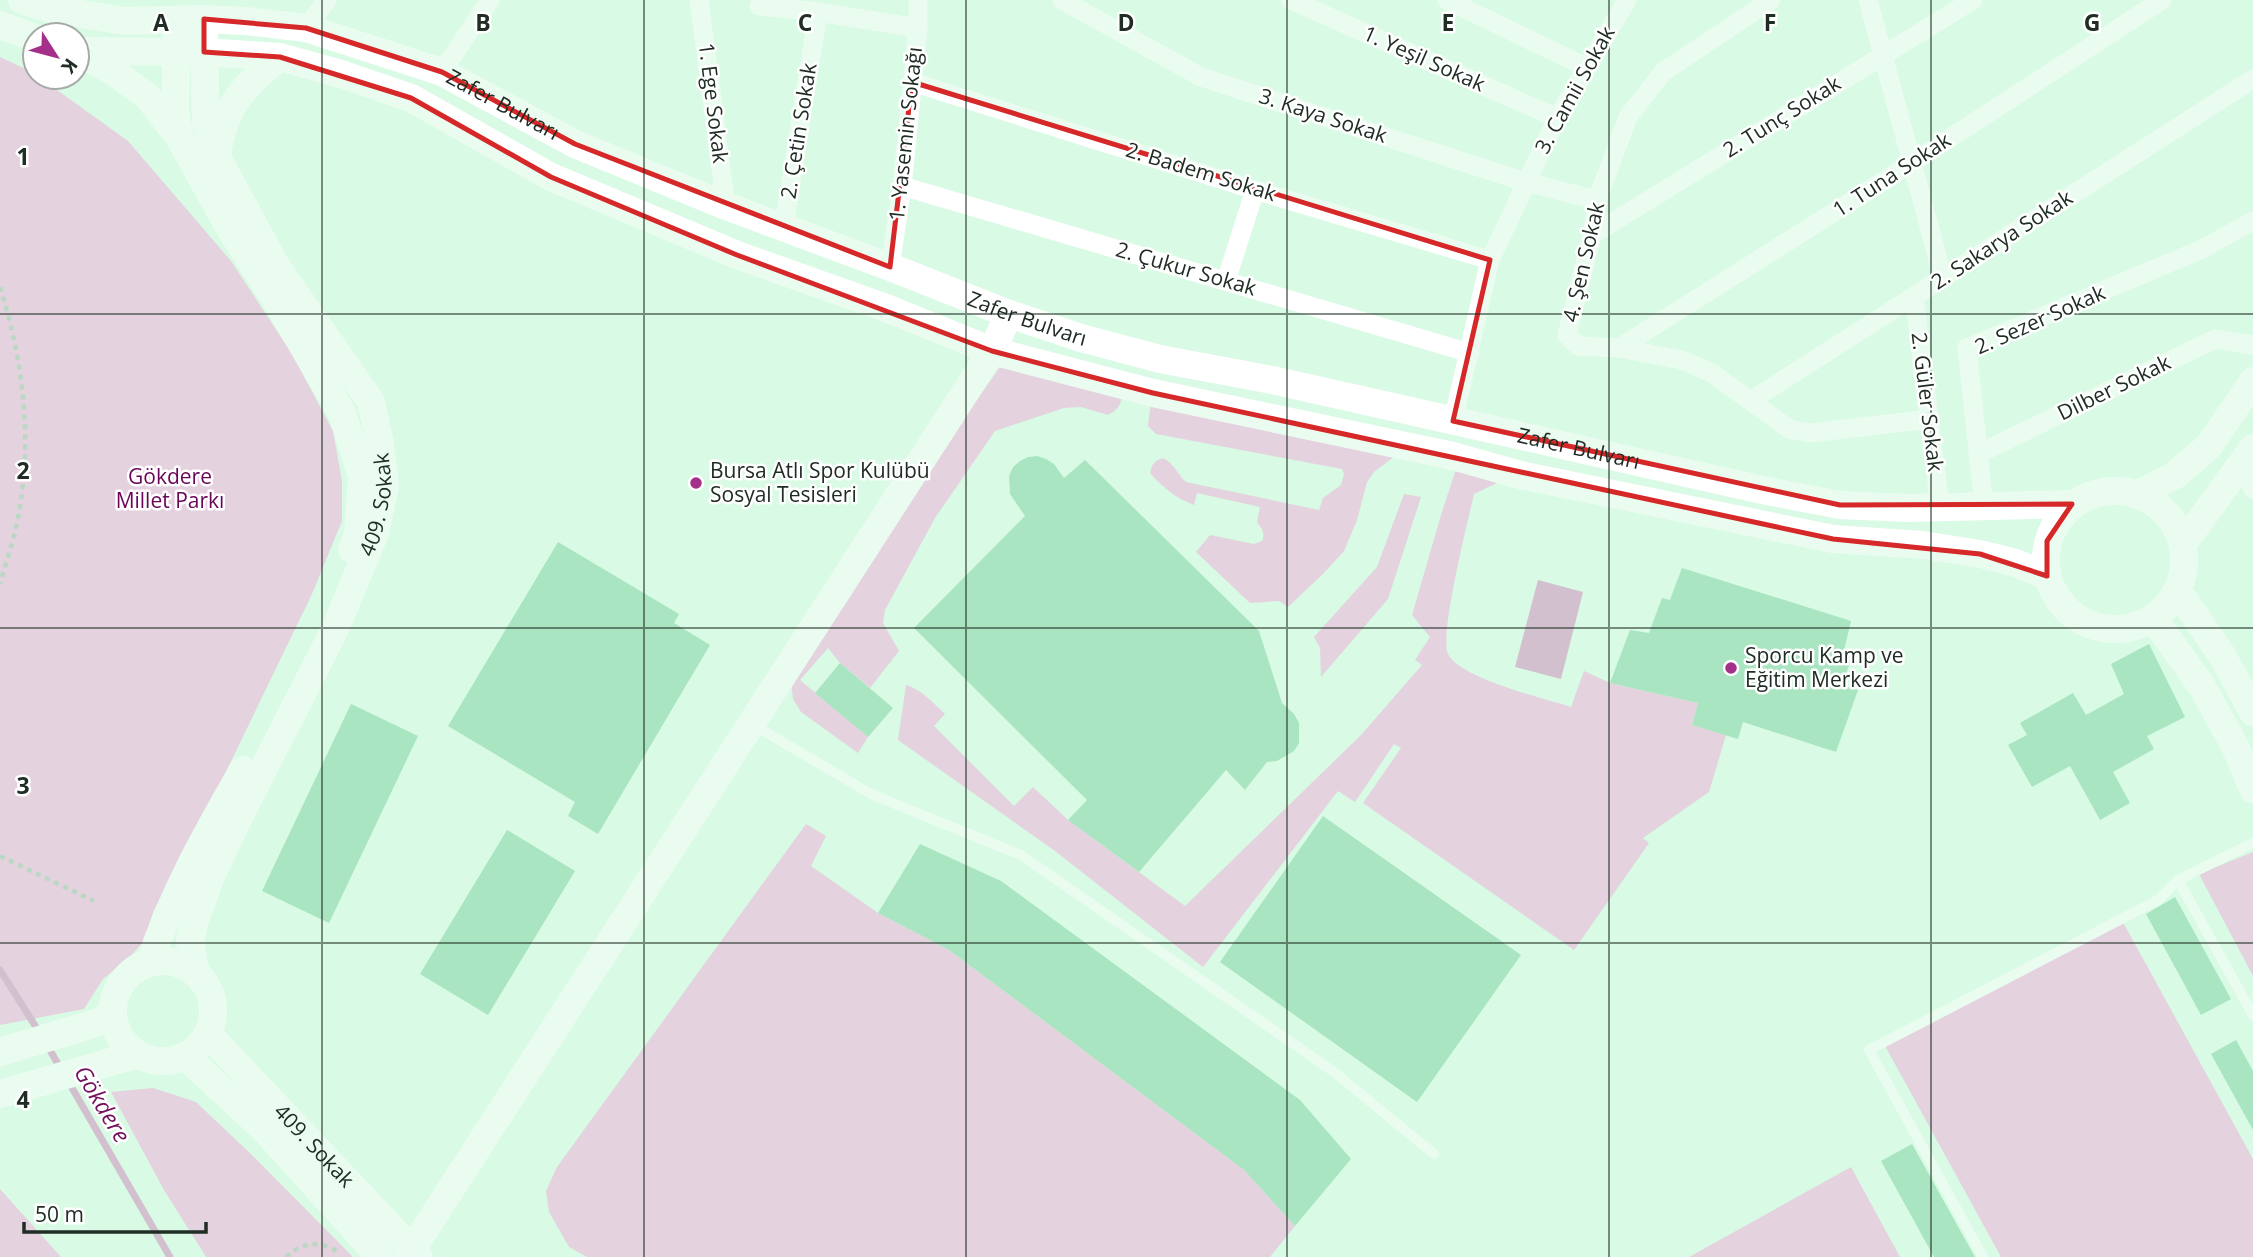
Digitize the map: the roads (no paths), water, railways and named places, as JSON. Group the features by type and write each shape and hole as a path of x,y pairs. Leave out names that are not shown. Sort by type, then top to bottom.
{"main road":[{"name":"Zafer Bulvarı","path":"22,0 50,9 124,21 192,10 246,21 306,28 442,72 575,144 726,206 1009,314 1081,338 1160,359 1272,380 1766,491 1840,505 1984,507 2072,504"},
{"name":"409. Sokak","path":"192,10 204,52 206,125 217,157 276,266 371,402 380,443 385,486 375,533 335,629 211,876 190,942 196,974"},
{"name":"409. Sokak","path":"150,963 163,922 187,869 284,698 324,619 358,535 362,477 342,413 229,227 180,139 176,111 176,52 192,10"},
{"path":"0,25 21,33"},
{"name":"Zafer Bulvarı","path":"91,51 204,52 280,57 341,74 411,98 563,182 737,255 886,308 992,351 1153,393 1452,456 1520,475 1833,539 1923,545 1980,554 2013,562 2048,576"},
{"path":"217,157 221,129 233,102 251,80 280,57"},
{"path":"91,59 148,97 180,139"},
{"path":"413,1255 992,351 1009,314"},
{"path":"2138,494 2174,476 2208,446 2253,381"},
{"path":"2183,544 2249,467"},
{"path":"2114,490 2138,494 2158,505 2174,523 2183,544 2184,568 2178,591 2164,610 2144,624 2121,630 2099,629 2078,620 2062,605 2050,586 2045,564 2047,541 2057,521 2072,504 2092,494 2114,490"},
{"path":"2178,591 2223,657 2253,712"},
{"path":"2153,618 2201,685 2235,746 2253,789"},
{"path":"0,1052 106,1018 123,982 135,970 150,963 166,961 182,965 196,974 207,986 213,1002 213,1018 208,1034 199,1047 185,1056 169,1061 129,1057 2,1093"},
{"path":"106,1018 125,1044 129,1057"},
{"name":"409. Sokak","path":"208,1034 413,1255"},
{"name":"409. Sokak","path":"185,1056 264,1129 380,1257"}],"street":[{"path":"306,28 327,0"},
{"path":"442,72 490,0"},
{"name":"1. Ege Sokak","path":"699,0 726,206"},
{"name":"1. Yasemin Sokağı","path":"890,267 902,186 918,28 918,0"},
{"name":"3. Kaya Sokak","path":"1062,0 1201,77 1525,182 1597,200"},
{"name":"1. Yeşil Sokak","path":"1291,0 1557,118"},
{"path":"1447,0 1472,5 1586,67"},
{"name":"3. Camii Sokak","path":"1525,182 1557,118 1627,0"},
{"name":"4. Şen Sokak","path":"1771,0 1663,72 1628,117 1597,200 1592,235 1567,335 1578,346 1619,348 1682,360 1712,373 1789,429 1811,433 1929,419"},
{"path":"1868,0 1942,278"},
{"name":"2. Tunç Sokak","path":"1592,235 1973,0"},
{"name":"1. Tuna Sokak","path":"1619,348 1912,163 2162,0"},
{"path":"758,6 918,28"},
{"name":"2. Çetin Sokak","path":"784,226 817,12"},
{"name":"2. Sakarya Sokak","path":"1752,400 2253,79"},
{"name":"2. Badem Sokak","path":"912,82 1255,190 1490,260"},
{"path":"1453,421 1490,260 1525,182"},
{"name":"2. Çukur Sokak","path":"902,186 1470,353"},
{"path":"1226,281 1255,190"},
{"name":"2. Sezer Sokak","path":"1984,507 1967,348 2200,250 2253,221"},
{"name":"2. Güler Sokak","path":"1914,296 1940,507"},
{"name":"Dilber Sokak","path":"1978,454 2215,339 2253,345"}],"lane":[{"path":"751,724 871,794 1021,855 1334,1072 1434,1154"},
{"path":"1983,1257 1869,1050 2158,900 2178,880 2253,842"},
{"path":"2178,880 2253,1015"}],"waterway":[{"name":"Gökdere","path":"0,970 41,1035"},
{"name":"Gökdere","path":"47,1045 62,1071"},
{"name":"Gökdere","path":"68,1081 170,1257"}],"place":[{"name":"Bursa Atlı Spor Kulübü Sosyal Tesisleri","path":"696,483"},
{"name":"Sporcu Kamp ve Eğitim Merkezi","path":"1731,668"}],"park label":[{"name":"Gökdere Millet Parkı","path":"170,489"}]}
